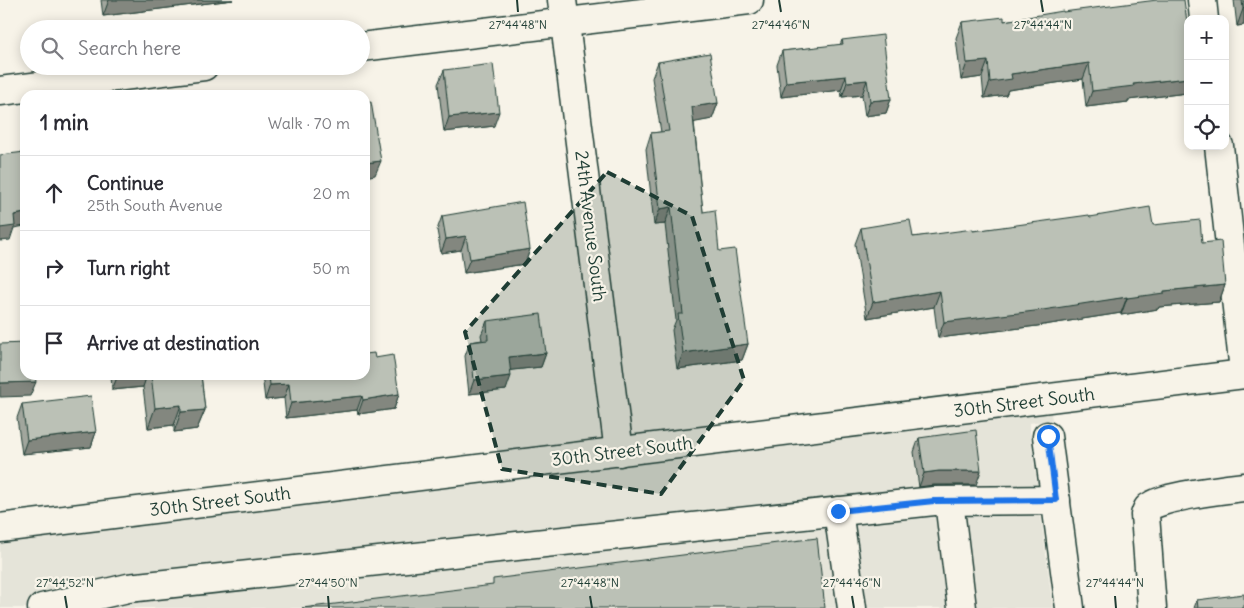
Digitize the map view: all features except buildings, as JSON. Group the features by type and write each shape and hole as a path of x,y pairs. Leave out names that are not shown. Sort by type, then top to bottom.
{"street":[{"path":"370,45 563,11 749,0"},
{"path":"1202,0 1204,15"},
{"name":"24th Avenue South","path":"563,11 619,452"},
{"path":"0,91 131,75"},
{"path":"1219,150 1244,373"},
{"name":"30th Street South","path":"0,528 1244,373"},
{"path":"1048,436 1070,608"},
{"path":"1152,608 1145,515 1148,508 1158,502 1177,497 1244,487"},
{"path":"42,608 128,588 838,511 934,501 1056,500"},
{"path":"949,501 962,608"},
{"path":"838,511 852,608"}],"highlighted area":[{"path":"607,172 692,216 744,380 661,494 502,469 465,332"}],"shaded area":[{"path":"1051,413 1052,420 1029,423 1053,608 0,608 0,543"}],"route":[{"path":"838,511 934,501 1056,500 1048,436"}]}
